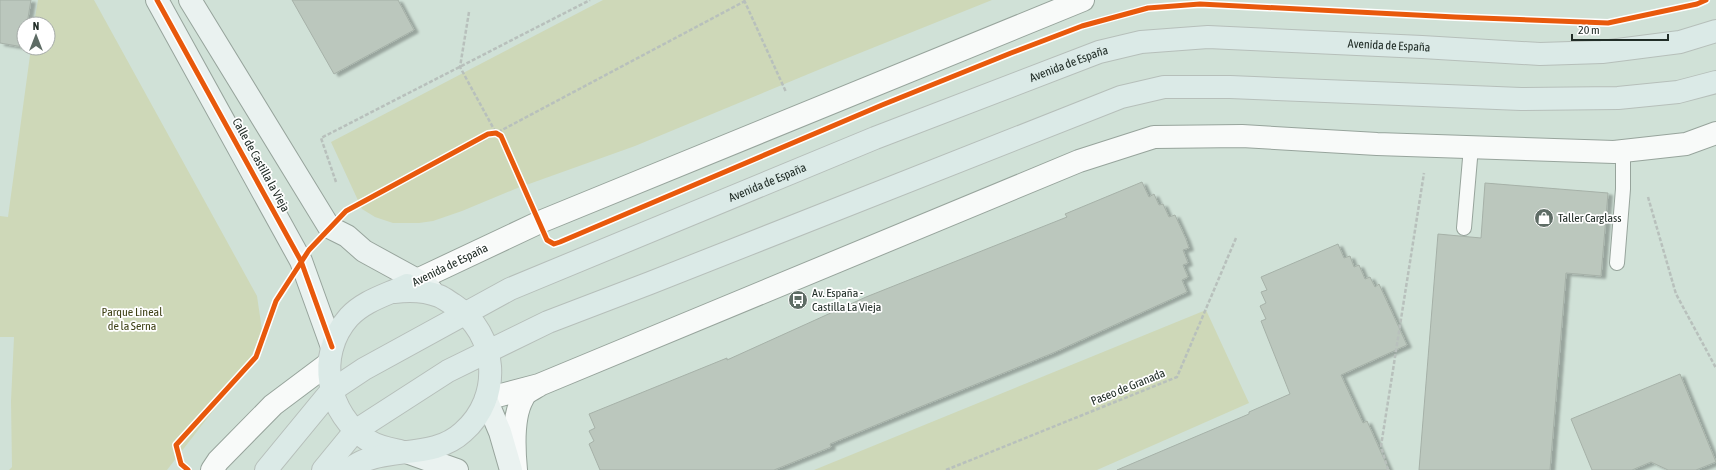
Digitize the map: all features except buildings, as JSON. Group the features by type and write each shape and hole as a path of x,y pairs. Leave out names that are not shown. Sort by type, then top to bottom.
{"main road":[{"name":"Calle de Castilla la Vieja","path":"157,0 301,261 331,355"},
{"name":"Calle de Castilla la Vieja","path":"190,0 329,227"},
{"name":"Avenida de España","path":"266,470 331,391 364,369 532,279 875,138 1099,52 1141,42 1208,37 1540,54 1602,52 1680,42 1716,31"},
{"path":"323,470 355,431 448,371 548,322 672,275 1121,97 1164,87 1282,88 1522,99 1618,98 1678,92 1716,82"},
{"path":"329,227 346,236 364,251 417,280 440,296"},
{"name":"Avenida de España","path":"394,292 417,280"},
{"name":"Avenida de España","path":"347,470 366,460 406,452 426,450 446,444 463,433 476,418 486,399 491,376 488,352 480,330 466,313 440,296 409,290 394,292 378,297 362,306 349,318 339,331 331,355 331,391 340,413 355,431 370,442 387,449 406,452"},
{"path":"486,399 500,432 511,470"},
{"path":"406,452 457,470"}],"street":[{"name":"Avenida de España","path":"417,280 540,222 1083,0"},
{"path":"486,399 539,385 1079,160 1154,137 1242,136 1428,146 1614,152 1686,144 1716,133"},
{"name":"Avenida de España","path":"212,470 218,461 273,405 331,355"},
{"path":"516,470 514,447 518,411 523,396 539,385"}],"lane":[{"path":"1464,228 1471,147"},
{"path":"1617,263 1623,151"}],"path":[{"path":"339,189 321,138 590,0"},
{"path":"329,227 346,210 488,134 496,133 745,0 782,84"},
{"path":"469,12 460,67 496,133 501,136"},
{"path":"1388,470 1381,446 1428,146"},
{"path":"1647,195 1676,294 1716,368"}],"green space":[{"name":"Parque Lineal de la Serna","path":"38,0 94,0 257,296 262,330 247,367 167,470 9,470 12,467 11,401 14,337 0,337 0,216 8,217 30,56 56,56 56,16 35,16"},
{"path":"603,0 992,0 635,146 515,189 462,211 433,221 419,223 393,223 375,217 362,209 331,142"},
{"path":"1206,310 1249,403 1097,470 814,470"}],"cycle path":[{"path":"157,0 301,261 332,347"},
{"path":"188,470 181,464 176,445 256,357 276,301 309,250 346,211 488,134 496,133 501,136 547,240 554,244 882,105 1011,53 1082,26 1148,8 1200,4 1608,23 1697,4 1706,0"}],"place":[{"name":"Taller Carglass","path":"1544,218"},
{"name":"Av. España - Castilla La Vieja","path":"798,300"}]}
